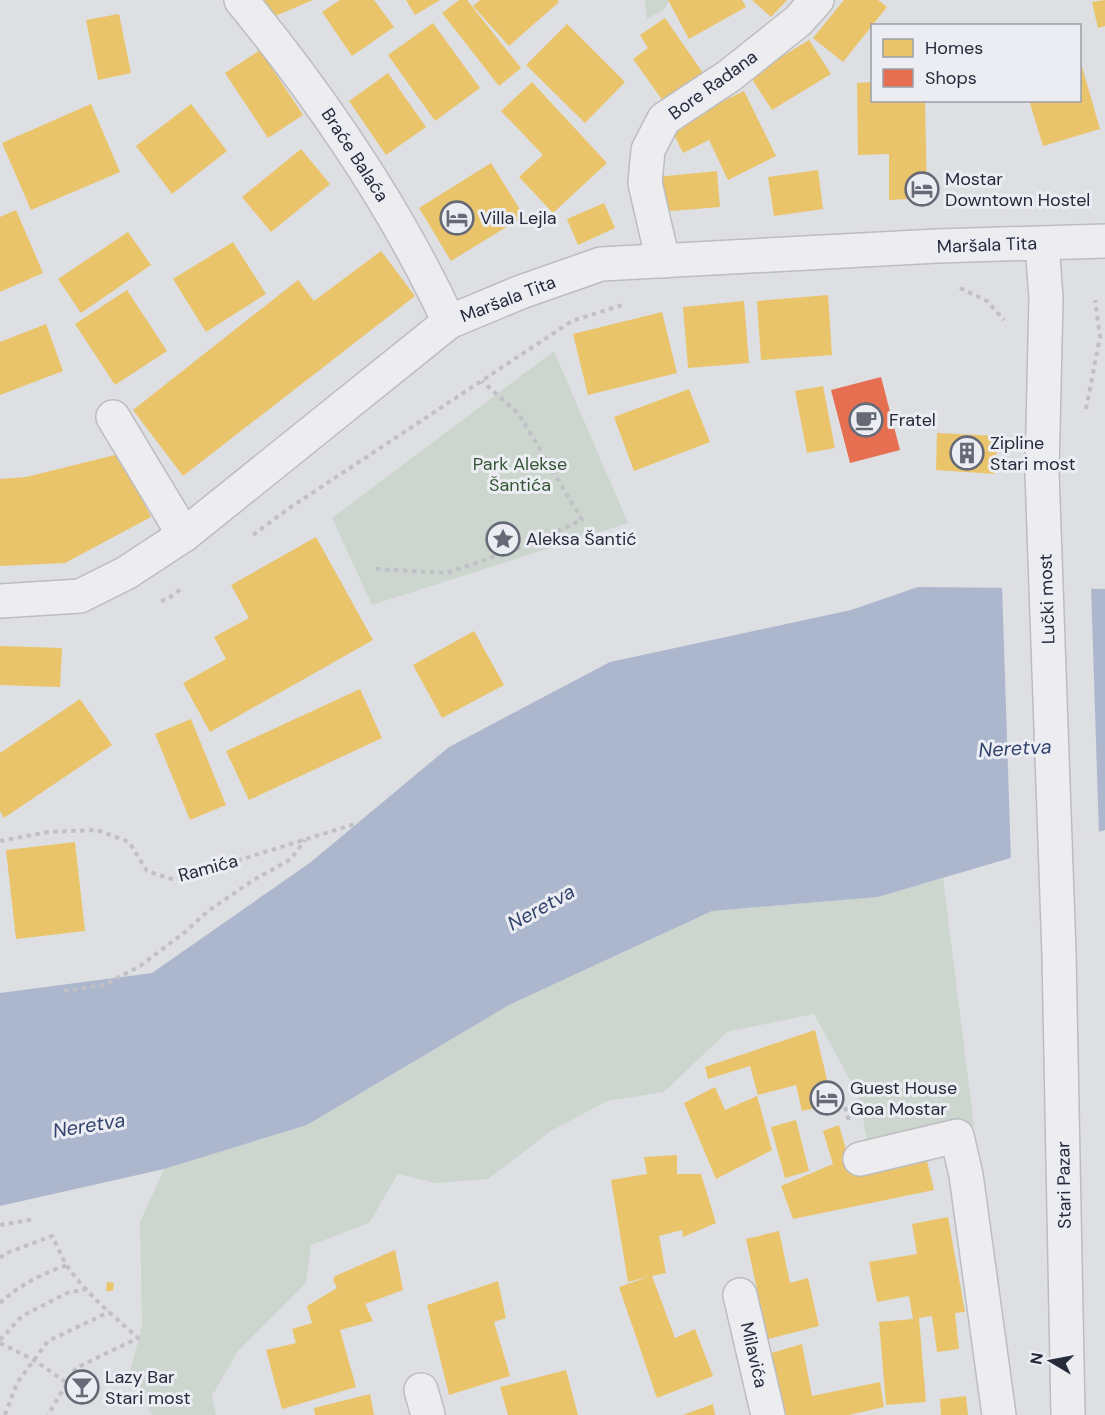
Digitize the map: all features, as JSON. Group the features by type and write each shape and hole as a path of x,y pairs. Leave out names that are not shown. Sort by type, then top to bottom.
{"street":[{"name":"Braće Balaća","path":"241,0 317,97 378,187 449,322"},
{"name":"Bore Radana","path":"663,261 645,183 648,150 664,119 729,76 798,21 817,0"},
{"name":"Maršala Tita","path":"0,601 80,596 126,573 184,535 449,322 521,292 602,264 937,246 1105,241"},
{"name":"Lučki most","path":"1042,243 1046,298 1042,472 1059,954"},
{"path":"113,417 184,535"},
{"name":"Stari Pazar","path":"1059,954 1068,1415"},
{"path":"860,1159 957,1136 966,1175 999,1415"},
{"name":"Milavića","path":"740,1295 768,1415"}],"path":[{"path":"950,285 969,290 987,301 1004,320 1007,328"},
{"path":"1085,413 1100,337 1095,300"},
{"path":"250,538 288,509 572,321 628,303"},
{"path":"376,569 447,573 521,547 582,520 519,414 482,381"},
{"path":"158,602 168,599 185,586"},
{"name":"Ramića","path":"0,841 48,832 97,830 129,842 147,871 175,880 358,823"},
{"path":"64,991 104,985 140,966 185,932 208,911 252,881 291,859 305,840"},
{"path":"0,1225 35,1219"},
{"path":"0,1258 52,1236 67,1265 87,1289 138,1338 76,1368 48,1415"},
{"path":"0,1303 11,1292 67,1265"},
{"path":"67,1383 34,1360 0,1341 22,1316 68,1293 87,1289"},
{"path":"5,1415 17,1383 48,1341 109,1312"}],"green space":[{"path":"645,0 669,0 665,9 647,19"},
{"name":"Park Alekse Šantića","path":"554,351 628,523 372,605 332,518"},
{"path":"943,878 974,1126 867,1139 858,1095 814,1014 727,1032 664,1092 607,1101 551,1131 488,1179 436,1183 398,1174 369,1223 311,1245 306,1283 238,1351 212,1396 216,1415 152,1415 130,1371 142,1326 140,1222 164,1169 307,1125 509,1005 712,911 878,897"}],"water":[{"name":"Neretva","path":"918,587 1105,589 1105,830 878,897 712,911 509,1005 307,1125 164,1169 0,1206 0,993 152,973 311,862 449,747 610,662 851,610"}],"pier":[{"path":"1002,585 1091,586 1099,835 1011,861"}],"building: Homes":[{"path":"258,0 313,0 266,20"},
{"path":"340,0 374,0 394,27 352,56 322,12"},
{"path":"406,0 440,0 415,15"},
{"path":"459,0 467,0 521,68 499,86 442,13"},
{"path":"480,0 557,0 559,2 509,46 473,6"},
{"path":"668,0 742,0 746,7 689,39"},
{"path":"752,0 787,0 771,17"},
{"path":"844,0 878,0 887,7 871,24 843,62 813,38"},
{"path":"1105,0 1105,26 1098,28 1092,2"},
{"path":"119,14 131,73 98,80 86,20"},
{"path":"665,18 703,73 663,101 633,59 648,48 640,35"},
{"path":"433,23 480,88 435,121 388,55"},
{"path":"567,24 625,82 585,123 526,65"},
{"path":"809,40 831,74 772,110 750,76"},
{"path":"260,50 303,115 268,138 225,73"},
{"path":"1081,63 1100,129 1043,146 1030,102 1081,102"},
{"path":"388,73 426,127 386,155 349,101"},
{"path":"532,82 607,163 553,213 519,177 543,155 501,111"},
{"path":"871,82 871,102 925,102 927,198 889,200 889,154 858,155 857,83"},
{"path":"744,91 776,156 728,180 709,140 683,153 670,127"},
{"path":"91,104 120,172 31,210 2,143"},
{"path":"191,104 227,151 172,194 136,146"},
{"path":"301,149 330,184 271,232 242,197"},
{"path":"491,163 524,216 451,261 419,208"},
{"path":"818,170 823,209 774,216 768,177"},
{"path":"717,171 720,207 659,212 656,177"},
{"path":"604,203 615,228 578,245 567,219"},
{"path":"16,210 43,273 0,292 0,217"},
{"path":"128,232 151,265 81,313 58,279"},
{"path":"233,242 266,294 206,332 173,279"},
{"path":"381,251 415,296 183,476 133,410 298,280 314,301"},
{"path":"127,290 167,351 115,385 75,324"},
{"path":"828,295 832,355 761,360 757,301"},
{"path":"744,301 749,363 688,368 683,307"},
{"path":"662,312 677,373 588,395 573,334"},
{"path":"46,324 63,371 0,395 0,342"},
{"path":"823,386 835,448 807,453 795,391"},
{"path":"689,389 710,442 634,471 614,417"},
{"name":"Zipline Stari most","path":"937,433 998,436 995,474 936,470"},
{"path":"119,454 151,517 65,563 0,566 0,479 26,477"},
{"path":"316,537 373,640 210,732 183,683 226,659 214,637 249,618 231,585"},
{"path":"474,631 504,685 442,718 413,665"},
{"path":"0,646 62,648 60,687 0,685"},
{"path":"360,689 382,738 249,800 226,751"},
{"path":"80,699 112,745 4,818 0,811 0,753"},
{"path":"191,719 226,805 190,820 155,734"},
{"path":"75,842 85,931 16,939 6,850"},
{"path":"815,1030 833,1104 802,1111 796,1085 758,1095 750,1066 708,1079 705,1067"},
{"path":"715,1087 725,1110 757,1096 772,1150 716,1179 684,1103"},
{"path":"796,1120 809,1171 785,1178 771,1127"},
{"path":"839,1125 852,1170 925,1153 934,1190 793,1219 781,1186 833,1164 823,1131"},
{"path":"677,1155 677,1174 701,1174 716,1223 683,1237 682,1230 659,1236 666,1273 652,1276 675,1338 695,1329 713,1376 657,1398 619,1287 648,1277 628,1282 611,1180 647,1174 644,1157"},
{"path":"948,1217 965,1312 955,1313 959,1349 937,1352 932,1316 919,1318 926,1402 886,1405 879,1322 913,1319 909,1296 877,1302 869,1262 917,1254 912,1224"},
{"path":"779,1231 790,1283 808,1278 819,1326 768,1339 746,1239"},
{"path":"395,1250 403,1290 365,1304 373,1321 340,1330 356,1387 282,1409 266,1350 296,1343 292,1329 312,1323 307,1306 337,1288 333,1280 335,1276"},
{"path":"498,1281 506,1318 494,1322 510,1376 449,1395 427,1305"},
{"path":"107,1282 114,1283 113,1291 106,1291"},
{"path":"802,1344 812,1396 880,1382 884,1407 849,1415 784,1415 771,1353"},
{"path":"566,1370 578,1415 508,1415 500,1387"},
{"path":"370,1394 374,1415 315,1415 314,1408"},
{"path":"966,1396 968,1415 941,1415 940,1399"},
{"path":"713,1404 715,1415 683,1415"}],"building: Shops":[{"name":"Fratel","path":"881,377 900,450 850,463 831,390"}],"place":[{"name":"Mostar Downtown Hostel","path":"922,189"},
{"name":"Villa Lejla","path":"457,218"},
{"name":"Fratel","path":"866,420"},
{"name":"Zipline Stari most","path":"967,453"},
{"name":"Aleksa Šantić","path":"503,539"},
{"name":"Guest House Goa Mostar","path":"827,1098"},
{"name":"Lazy Bar Stari most","path":"82,1387"}]}
